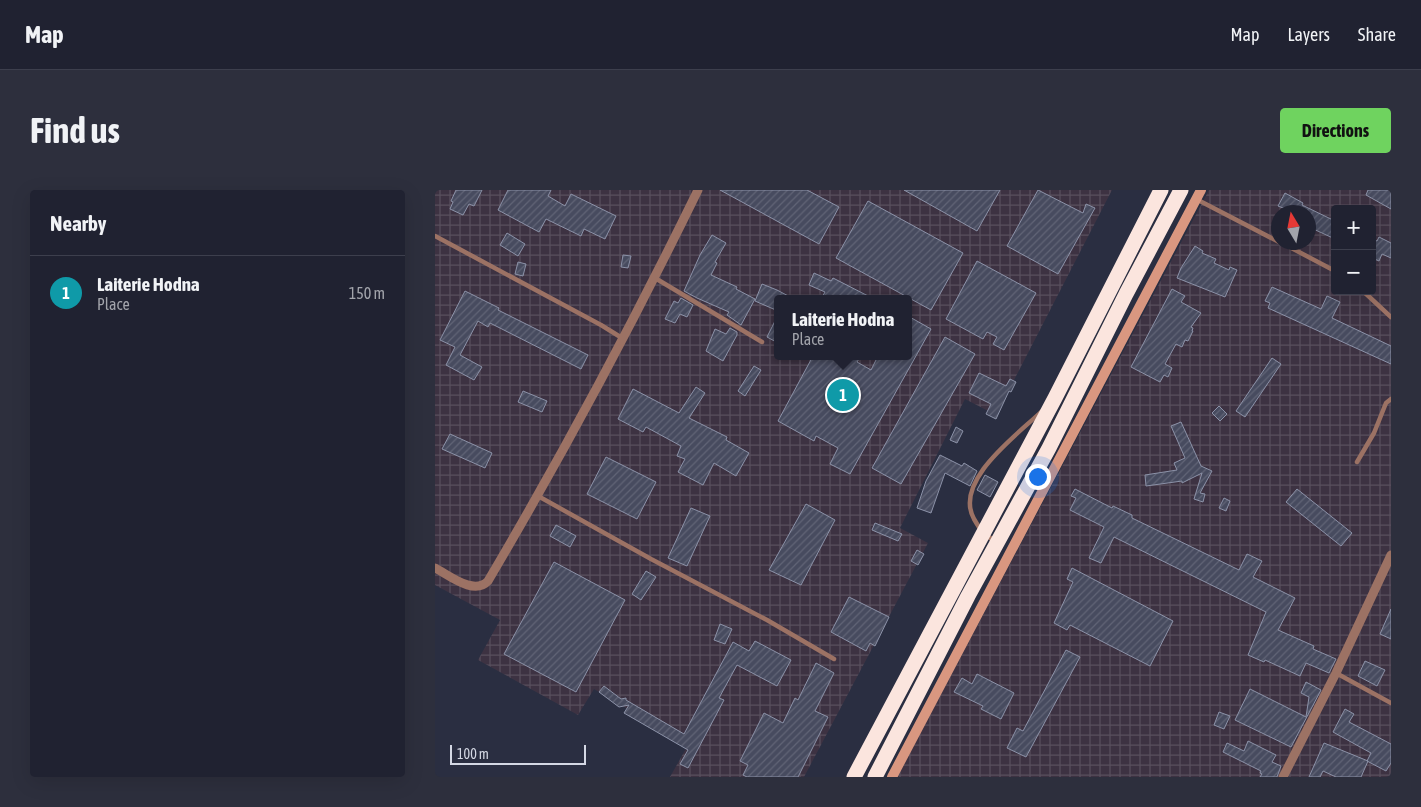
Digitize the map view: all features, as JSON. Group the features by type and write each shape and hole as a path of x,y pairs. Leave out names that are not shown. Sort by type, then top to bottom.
{"highway":[{"path":"854,777 1055,398 1161,190"},
{"path":"875,777 1181,190"}],"main road":[{"path":"892,777 1199,194"}],"street":[{"path":"435,568 471,587 484,585 538,496 655,278 698,190"},
{"path":"1283,777 1337,673 1391,554"}],"lane":[{"path":"1199,194 1271,237"},
{"path":"435,236 622,338"},
{"path":"1294,250 1331,269"},
{"path":"655,278 763,342"},
{"path":"1367,295 1391,317"},
{"path":"999,542 983,534 971,513 971,491 990,459 1055,398 1069,407"},
{"path":"1357,462 1374,433 1386,403 1391,399"},
{"path":"538,496 651,560 767,620 834,659"},
{"path":"1337,673 1391,703"}],"shaded area":[{"path":"435,190 1112,190 996,415 965,399 900,528 928,543 804,777 670,777 688,745 594,689 578,715 478,660 500,620 435,585"},
{"path":"1209,190 1391,190 1391,777 897,777"}],"building":[{"path":"456,190 482,190 474,206 469,204 463,215 450,209"},
{"path":"508,190 551,190 548,196 565,206 571,194 616,216 605,239 584,229 581,236 546,219 539,232 498,210"},
{"path":"720,190 807,190 839,207 819,244"},
{"path":"904,190 1000,190 977,231"},
{"path":"1038,190 1083,213 1086,204 1095,208 1058,274 1007,246"},
{"path":"1368,190 1391,190 1391,209 1366,195"},
{"path":"1285,193 1303,203 1302,205 1279,205"},
{"path":"868,201 963,253 931,310 912,300 912,295 904,295 836,258"},
{"path":"1316,212 1331,219 1331,237 1316,230"},
{"path":"507,233 525,244 518,256 500,245"},
{"path":"712,235 726,243 715,262 717,263 711,275 737,287 736,289 755,299 741,325 727,315 729,312 684,291 700,255"},
{"path":"1379,237 1391,243 1391,258 1382,254 1379,261 1376,260"},
{"path":"1195,246 1203,251 1202,253 1216,259 1214,263 1229,270 1230,267 1237,270 1225,297 1177,278"},
{"path":"623,255 631,256 628,268 621,267"},
{"path":"977,261 1036,293 1004,350 993,344 997,337 987,332 983,339 946,319"},
{"path":"518,262 526,264 523,276 515,274"},
{"path":"814,273 831,281 833,278 866,295 823,295 825,292 809,285"},
{"path":"762,284 786,295 774,295 774,309 755,301"},
{"path":"1272,287 1321,309 1327,296 1340,302 1332,318 1391,346 1391,364 1268,308 1270,303 1265,301"},
{"path":"1172,289 1185,296 1181,302 1201,313 1191,327 1193,331 1188,341 1185,340 1182,347 1176,344 1165,364 1172,368 1168,377 1164,375 1160,382 1131,367"},
{"path":"465,291 499,308 498,310 588,355 581,369 490,323 488,327 478,321 460,355 482,367 474,380 446,365 455,347 440,340"},
{"path":"681,298 693,305 687,317 680,314 675,323 665,319 674,301 678,303"},
{"path":"912,318 931,329 850,474 830,464 838,448 816,436 814,441 778,421 811,360 858,360 857,362 871,370 876,360 912,360"},
{"path":"774,323 774,341 767,337"},
{"path":"730,328 737,332 737,335 723,361 706,351 715,329 726,334"},
{"path":"945,337 975,354 901,484 872,468"},
{"path":"1272,358 1281,364 1245,417 1236,411"},
{"path":"754,366 761,370 745,396 738,391"},
{"path":"979,373 1006,386 1010,379 1016,382 1011,392 1009,391 996,419 986,414 991,404 969,393"},
{"path":"696,387 705,393 689,418 727,437 726,440 749,453 736,476 714,463 703,485 678,472 685,459 677,456 681,446 646,427 643,432 618,419 633,389 679,413"},
{"path":"523,391 547,401 542,412 518,402"},
{"path":"1219,406 1227,414 1220,421 1212,413"},
{"path":"1181,422 1201,466 1212,471 1200,493 1205,494 1203,502 1194,499 1202,473 1182,483 1182,481 1146,486 1145,475 1177,470 1174,463 1185,458 1171,426"},
{"path":"956,427 963,431 957,443 950,440"},
{"path":"450,434 492,453 485,468 442,449"},
{"path":"940,455 962,466 964,463 977,471 970,486 945,473 931,513 917,508 926,481"},
{"path":"606,457 656,482 637,519 587,494"},
{"path":"985,475 998,482 990,497 977,490"},
{"path":"1075,489 1112,508 1113,506 1132,515 1132,518 1239,570 1247,554 1262,561 1253,577 1295,598 1278,630 1314,646 1313,649 1336,659 1329,673 1306,663 1300,676 1265,660 1264,662 1248,655 1266,612 1114,537 1101,563 1089,558 1104,527 1070,510 1076,498 1071,496"},
{"path":"1297,489 1352,533 1341,546 1286,502"},
{"path":"1224,498 1230,501 1226,511 1219,508"},
{"path":"806,504 835,520 801,585 769,570"},
{"path":"691,508 710,516 687,566 668,558"},
{"path":"875,523 902,534 898,541 872,530"},
{"path":"556,525 576,536 570,547 550,536"},
{"path":"917,550 924,554 918,565 911,561"},
{"path":"554,562 625,600 576,692 504,654"},
{"path":"1072,568 1173,621 1150,666 1070,625 1067,630 1054,623 1073,582 1067,579"},
{"path":"646,571 656,577 641,600 632,594"},
{"path":"849,597 889,617 875,646 870,643 866,651 831,632"},
{"path":"1391,609 1391,639 1380,634"},
{"path":"720,624 732,629 725,644 714,640"},
{"path":"755,641 791,660 777,686 737,665 719,698 724,700 688,768 680,764 688,750 624,713 629,705 619,707 599,692 604,686 621,699 626,698 626,700 684,734 733,642 749,651"},
{"path":"1066,650 1080,657 1026,757 1007,748 1017,728 1023,731"},
{"path":"1365,661 1385,670 1377,686 1358,676"},
{"path":"816,663 834,673 815,711 828,717 798,777 747,777 743,775 748,765 740,761 764,713 783,723 795,698 798,700"},
{"path":"977,674 1014,693 1001,719 981,709 983,706 954,692 962,678 972,684"},
{"path":"1306,682 1321,690 1291,747 1235,720 1250,689 1306,717 1309,697 1301,693"},
{"path":"1345,709 1354,714 1349,722 1391,744 1391,763 1386,771 1367,761 1371,753 1333,732"},
{"path":"1219,712 1230,716 1224,729 1214,725"},
{"path":"1248,741 1276,755 1272,762 1281,766 1277,777 1260,777 1261,771 1223,752 1227,743 1244,751"},
{"path":"1324,743 1368,761 1361,777 1336,777 1323,771 1320,777 1309,777"}],"place":[{"name":"Laiterie Hodna","path":"843,395"}]}
